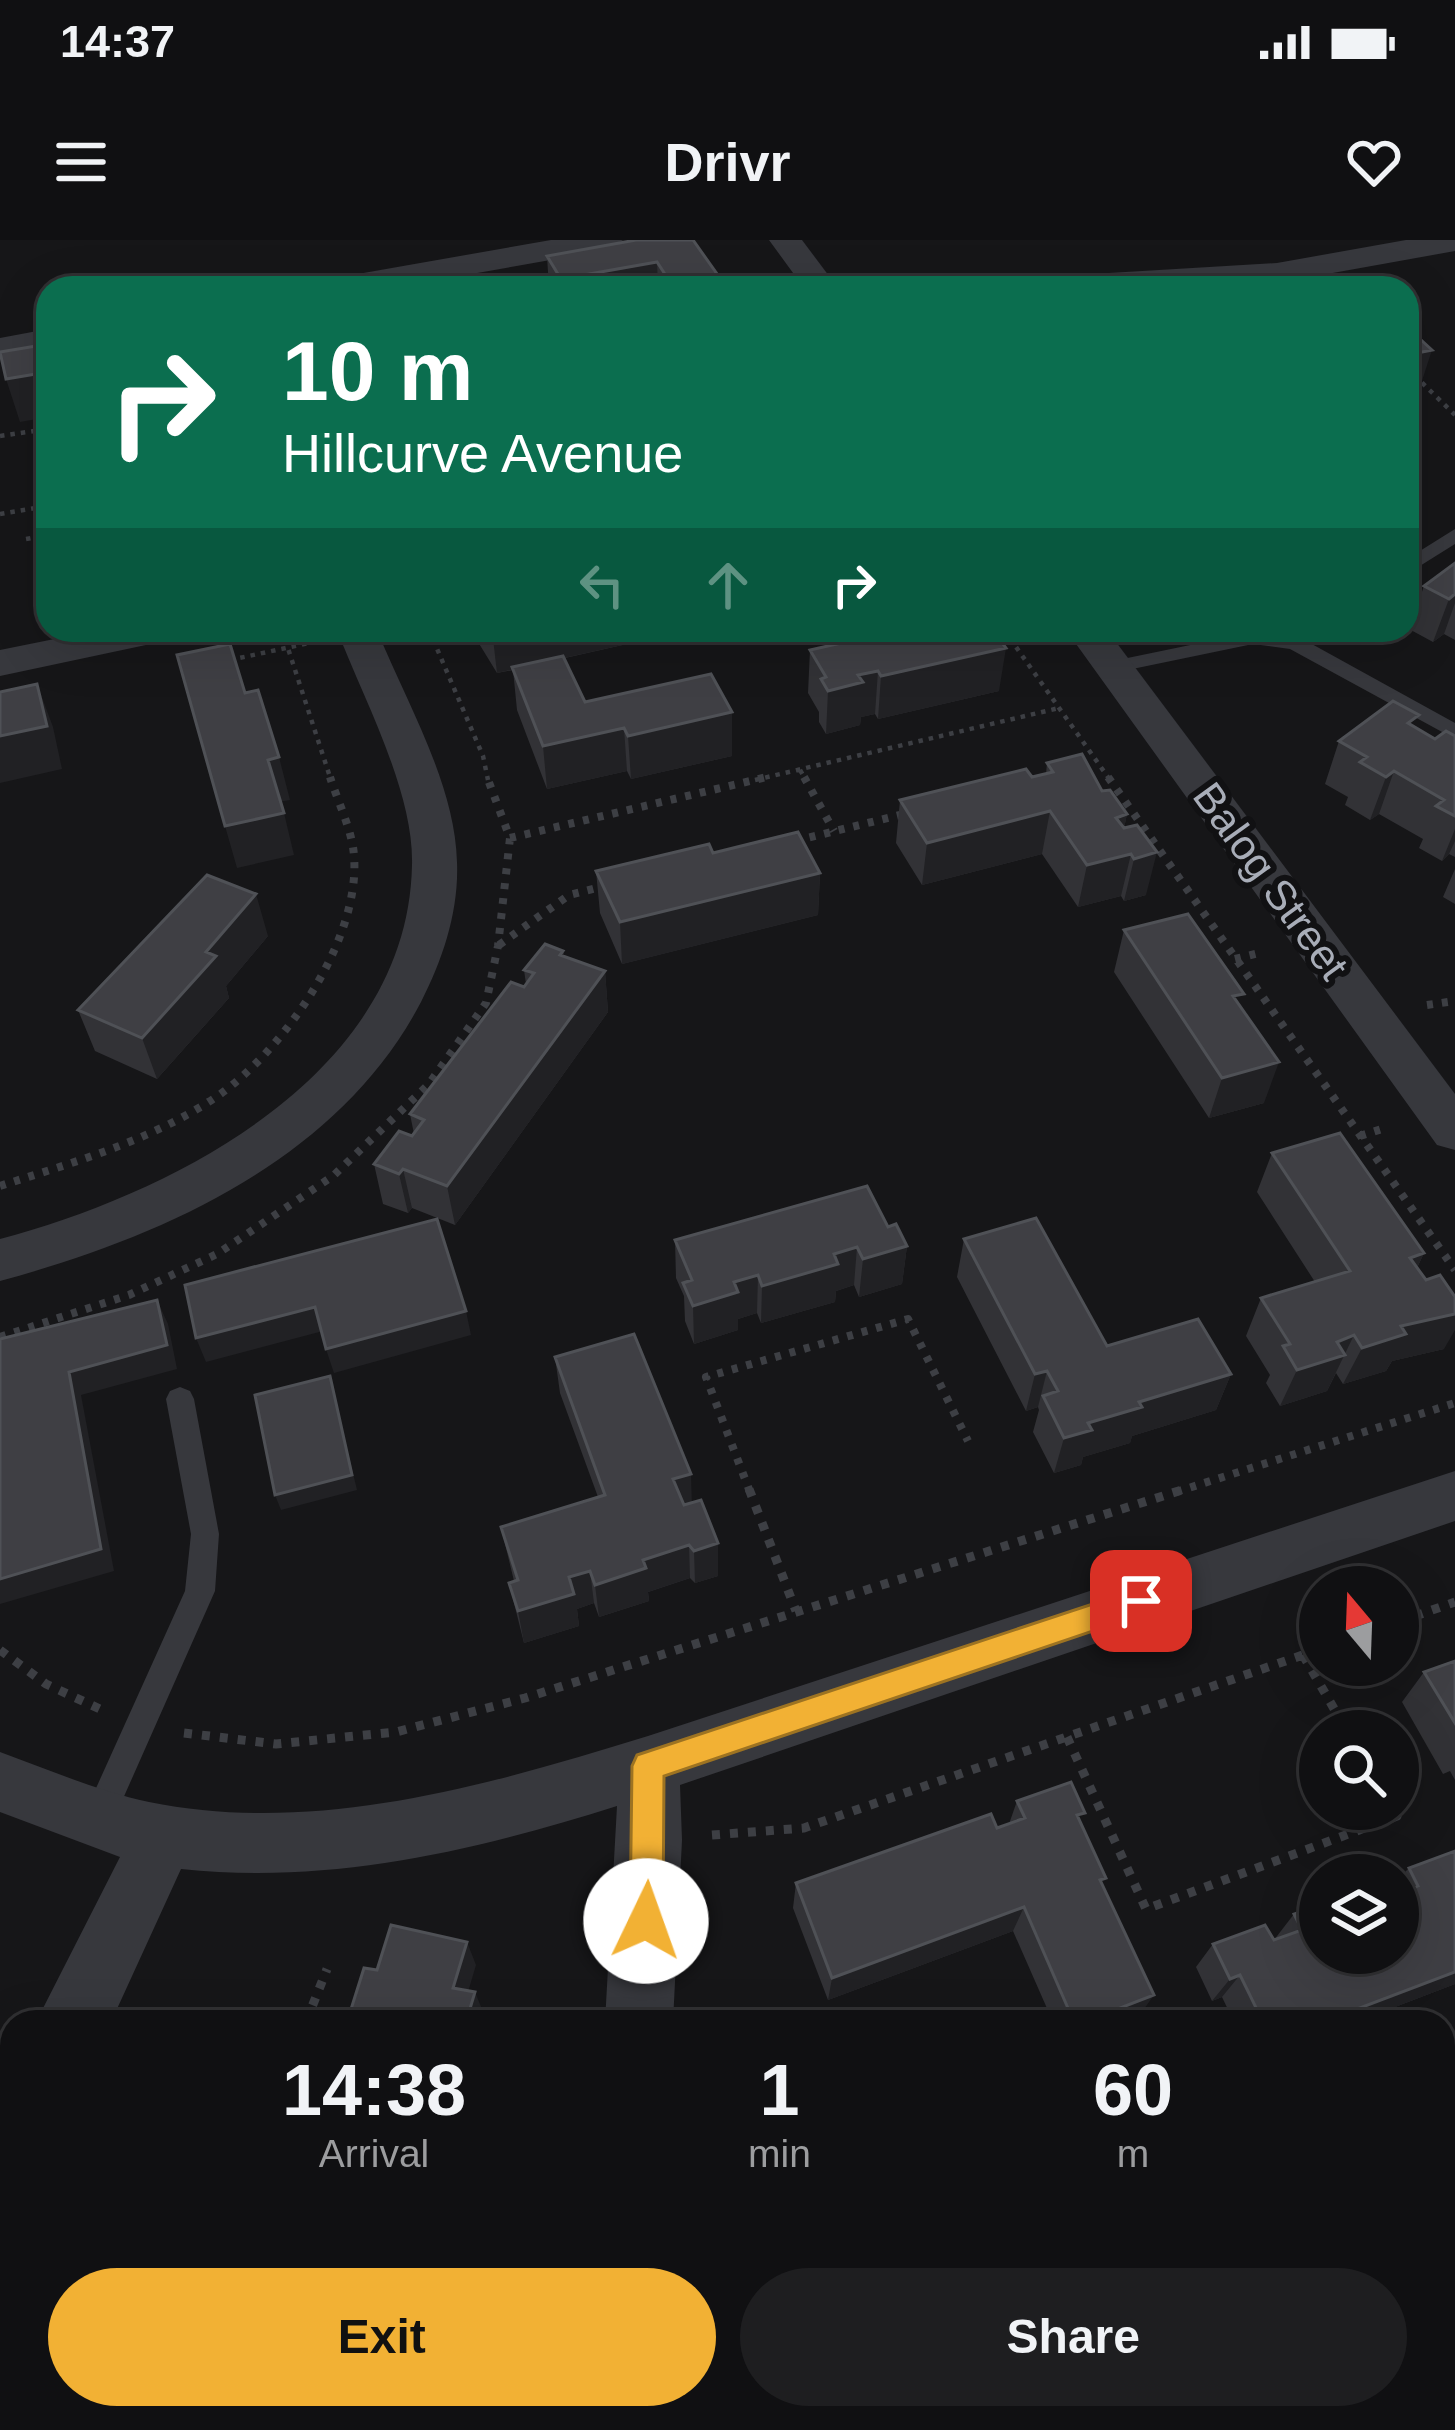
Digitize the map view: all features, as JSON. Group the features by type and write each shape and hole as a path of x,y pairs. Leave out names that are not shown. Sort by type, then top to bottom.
{"street":[{"path":"463,276 608,240"},
{"path":"784,240 812,276"},
{"path":"1227,276 1277,273 1455,241"},
{"path":"0,348 36,341"},
{"path":"0,664 104,642"},
{"path":"0,1260 179,1195 272,1142 333,1090 378,1036 412,971 429,916 435,862 429,819 361,642"},
{"name":"Balog Street","path":"1095,642 1455,1131"},
{"path":"0,1782 163,1836 293,1845 416,1831 536,1802 648,1766 1455,1496"},
{"path":"640,2010 650,1840 648,1766"},
{"path":"81,2010 163,1836"}],"lane":[{"path":"1419,560 1455,536"},
{"path":"1113,667 1233,642"},
{"path":"1286,642 1455,732"},
{"path":"99,1817 200,1591 205,1534 180,1399"}],"path":[{"path":"1419,380 1455,415"},
{"path":"0,436 36,430"},
{"path":"0,514 36,508"},
{"path":"26,539 36,537"},
{"path":"0,1186 119,1148 220,1094 277,1036 326,970 351,908 353,847 286,642"},
{"path":"1012,642 1455,1270"},
{"path":"510,838 1059,708"},
{"path":"1078,772 1100,767"},
{"path":"800,770 834,831"},
{"path":"790,842 922,810"},
{"path":"498,946 569,895 613,884"},
{"path":"796,1611 706,1377 908,1318 968,1441"},
{"path":"0,1650 46,1684 141,1728 277,1744 396,1732 526,1698 1455,1403"},
{"path":"1419,1615 1455,1602"},
{"path":"650,1840 804,1828 1299,1656"},
{"path":"1066,1737 1146,1910 1360,1830"},
{"path":"311,2010 327,1970"}],"building":[{"path":"636,240 693,240 718,276 666,276 657,262 559,276 547,256"},
{"path":"1419,338 1432,350 1419,353"},
{"path":"36,346 36,374 6,379 0,352"},
{"path":"1455,563 1455,594 1449,599 1424,586"},
{"path":"846,642 1002,642 1006,648 881,676 878,671 858,675 863,682 828,691 821,679 826,677 810,650"},
{"path":"230,644 245,693 258,690 279,757 268,760 284,813 225,826 177,655"},
{"path":"563,656 585,702 711,674 732,712 628,736 624,728 543,746 512,667"},
{"path":"37,684 47,726 0,736 0,692"},
{"path":"1393,701 1419,715 1408,723 1435,739 1446,731 1455,736 1455,816 1436,806 1444,800 1394,771 1386,777 1360,762 1367,757 1339,741"},
{"path":"1082,754 1102,791 1110,790 1127,814 1116,818 1124,828 1137,825 1157,852 1087,865 1050,811 927,843 900,800 1026,769 1032,777 1053,772 1047,763"},
{"path":"798,832 820,873 620,922 596,871 709,844 713,853"},
{"path":"207,875 256,894 206,952 216,956 142,1038 78,1010"},
{"path":"1188,914 1244,994 1233,996 1279,1062 1222,1078 1124,930"},
{"path":"545,944 563,951 560,955 605,971 447,1186 374,1164 399,1131 412,1136 424,1120 410,1114 511,982 524,987 534,973 524,970"},
{"path":"1340,1133 1424,1253 1410,1258 1426,1280 1440,1275 1455,1297 1455,1314 1401,1326 1406,1334 1362,1348 1354,1335 1337,1342 1345,1355 1297,1370 1283,1346 1290,1344 1261,1298 1350,1271 1272,1153"},
{"path":"867,1186 888,1227 896,1224 907,1246 863,1259 857,1247 834,1254 838,1264 762,1286 758,1275 734,1282 738,1292 693,1306 683,1283 692,1280 675,1240"},
{"path":"1036,1218 1107,1346 1198,1319 1231,1374 1139,1402 1142,1407 1088,1423 1092,1430 1064,1438 1043,1396 1058,1391 1047,1371 1035,1374 964,1239"},
{"path":"437,1219 466,1311 326,1349 315,1307 196,1338 185,1285"},
{"path":"157,1300 167,1345 69,1372 101,1549 0,1579 0,1339"},
{"path":"634,1334 691,1474 673,1479 684,1505 701,1500 718,1543 694,1551 689,1545 643,1560 646,1568 595,1585 590,1571 569,1577 574,1594 518,1611 509,1583 518,1580 501,1527 605,1495 555,1357"},
{"path":"330,1376 352,1475 275,1495 255,1395"},
{"path":"1455,1661 1455,1723 1424,1672"},
{"path":"1071,1782 1085,1813 1077,1815 1106,1878 1100,1880 1154,1995 1115,2010 1069,2010 1024,1907 832,1978 796,1883 991,1814 997,1828 1025,1818 1017,1801"},
{"path":"1455,1851 1455,1972 1355,2010 1257,2010 1240,1975 1230,1979 1213,1944 1265,1925 1274,1940 1299,1931 1299,1974 1419,1974 1419,1864"},
{"path":"391,1925 467,1942 453,1988 475,1992 470,2010 351,2010 364,1968 377,1970"}],"route":[{"path":"646,1921 648,1766 1141,1601"}]}
